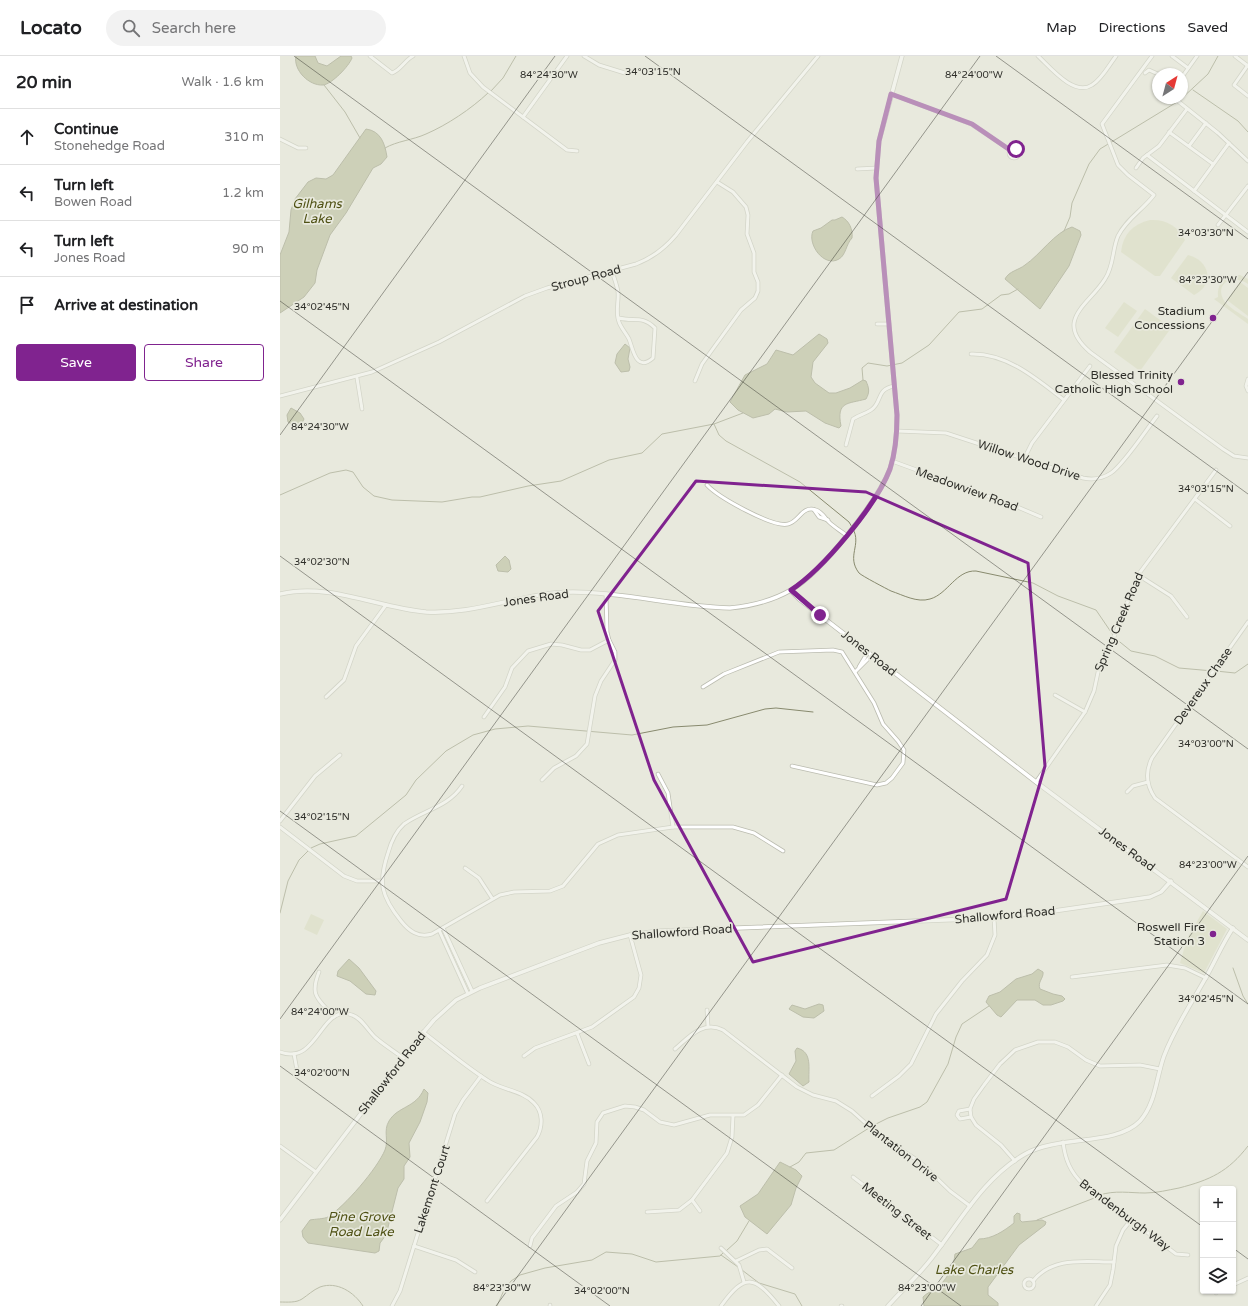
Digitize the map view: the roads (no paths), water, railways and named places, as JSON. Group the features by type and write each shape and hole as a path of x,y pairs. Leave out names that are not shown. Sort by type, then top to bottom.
{"street":[{"path":"370,56 392,73 396,72 412,57"},
{"path":"464,56 466,66 476,80 567,150 577,151"},
{"path":"523,117 567,56"},
{"path":"584,56 599,65 628,74"},
{"name":"Stroup Road","path":"280,396 357,378 439,342 525,296 547,288 644,261 664,247 676,235 753,134 818,56"},
{"path":"791,590 816,571 846,535 878,492 892,461 897,431 877,168 879,141 902,56"},
{"path":"1038,56 1070,85 1077,88 1086,88 1098,80 1116,56"},
{"path":"1152,56 1102,124 1118,165 1128,175 1154,195 1146,206 1131,218 1123,227 1115,245 1113,262 1110,271 1094,295 1079,310 1075,318 1077,339 1090,352 1223,450 1234,456 1248,458"},
{"path":"1172,56 1188,68 1197,56"},
{"path":"1235,56 1248,66 1234,85 1248,96"},
{"path":"1145,73 1149,70 1152,71"},
{"path":"1244,71 1248,75"},
{"path":"891,94 972,124 1010,150"},
{"path":"1181,104 1206,123 1248,161"},
{"path":"1136,168 1146,155 1159,146 1186,109"},
{"path":"1189,146 1206,123"},
{"path":"1169,132 1214,164"},
{"path":"280,139 298,148 306,148"},
{"path":"1194,191 1229,143"},
{"path":"1146,155 1248,232"},
{"path":"856,169 877,168"},
{"path":"695,380 702,364 741,310 755,298 758,291 754,253 747,234 748,215 746,207 732,192 717,182"},
{"path":"1218,225 1248,186"},
{"path":"612,271 618,291 616,308 619,318 618,322 628,337 634,356 643,363 649,362 652,358 655,328 649,322 642,319 627,320 619,318"},
{"path":"623,328 627,320"},
{"path":"877,324 889,324"},
{"path":"971,354 980,353 1018,366 1064,400"},
{"path":"1024,459 1032,443 1090,366"},
{"path":"357,378 362,409"},
{"path":"1248,380 1246,386 1248,391"},
{"path":"846,445 853,419 870,410 876,405 881,393 885,389 894,386"},
{"name":"Willow Wood Drive","path":"897,431 946,433 1084,478 1102,478 1117,468 1157,416"},
{"name":"Meadowview Road","path":"892,461 1015,506 1041,518"},
{"name":"Spring Creek Road","path":"1036,782 1085,712 1094,691 1100,663 1112,642 1138,575 1216,470"},
{"path":"707,485 717,495 740,509 784,525 795,521 804,511 814,510 819,517 828,520 846,535"},
{"path":"1195,499 1230,526"},
{"path":"1138,575 1171,596 1187,617"},
{"name":"Jones Road","path":"280,594 294,591 320,592 420,611 441,612 537,595 573,592 606,594 730,608 762,603 791,590 799,599 1036,782 1248,940"},
{"path":"542,780 554,768 576,756 587,744 595,696 601,681 615,660 616,652 609,640 605,613 606,594"},
{"path":"326,697 344,680 356,646 386,605"},
{"name":"Devereux Chase","path":"1148,782 1148,770 1152,758 1248,622"},
{"path":"484,717 505,687 512,668 528,651 551,644 581,650 590,650 609,640"},
{"path":"703,687 724,674 784,652 839,651 845,655 874,703 883,724 901,745 904,756 901,766 890,780 877,785 792,766"},
{"path":"855,672 868,652"},
{"path":"859,667 872,655"},
{"path":"1055,695 1085,712"},
{"path":"280,821 315,776 340,755"},
{"path":"658,774 668,793 673,827"},
{"path":"1127,792 1133,786 1148,782 1155,798 1248,867"},
{"path":"462,786 447,801 409,821 398,830 390,844 383,868 382,881 388,904 408,930 416,934 424,936 439,930 492,898 509,892 540,892 557,889 569,881 593,849 605,839 618,835 673,827 742,828 754,833 783,851"},
{"path":"280,827 344,876 357,880 382,881"},
{"path":"465,868 479,878 492,898"},
{"name":"Shallowford Road","path":"280,1220 423,1032 446,1008 472,992 599,943 630,935 659,931 994,918 1150,897 1161,892 1170,881"},
{"path":"872,1096 899,1076 911,1064 936,1014 962,981 989,952 995,935 994,918"},
{"path":"443,928 472,992"},
{"path":"888,1306 925,1268 990,1181 1015,1161 1037,1148 1063,1142 1115,1135 1134,1126 1144,1117 1150,1106 1160,1069 1169,1044 1233,928"},
{"path":"439,930 468,994"},
{"path":"524,1056 535,1048 577,1033 600,1022 631,1000 638,992 641,975 630,935"},
{"path":"1072,977 1167,965 1184,968 1206,978"},
{"path":"319,972 314,985 315,994 319,1001 334,1016"},
{"path":"675,1049 698,1030 708,1026 705,1010"},
{"path":"280,1052 294,1054 309,1047 334,1016 344,1013 356,1016 376,1038 403,1058"},
{"name":"Plantation Drive","path":"708,1026 723,1030 805,1092 836,1102 852,1111 880,1136 920,1162 950,1191 970,1206"},
{"path":"423,1032 481,1076 494,1084 528,1097 538,1108 541,1120 540,1128 536,1137 487,1201"},
{"path":"577,1033 589,1064"},
{"path":"1015,1161 1001,1145 976,1125 971,1117 970,1109 974,1099 1006,1058 1020,1048 1038,1042 1050,1041 1061,1044 1086,1060 1100,1066 1112,1067 1139,1065 1160,1069"},
{"path":"294,1054 297,1070"},
{"path":"530,1246 532,1238 556,1206 583,1187 586,1179 587,1161 596,1142 597,1122 603,1113 625,1106 635,1107 644,1110 660,1122 674,1125 710,1115 744,1115 754,1109 782,1075"},
{"name":"Lakemont Court","path":"392,1306 400,1290 455,1114 463,1100 481,1076"},
{"path":"970,1109 959,1112 957,1115 960,1119 971,1117"},
{"path":"647,1212 679,1210 692,1200 727,1153 732,1137 733,1116"},
{"name":"Brandenburgh Way","path":"1063,1142 1067,1162 1076,1177 1176,1254 1188,1255"},
{"path":"280,1146 316,1172"},
{"name":"Meeting Street","path":"853,1177 942,1245"},
{"path":"692,1200 700,1210"},
{"path":"1096,1306 1110,1285 1118,1240 1131,1220"},
{"path":"414,1246 456,1260 475,1272"},
{"path":"721,1248 736,1261 744,1282"},
{"path":"736,1261 759,1250 767,1248 792,1268"},
{"path":"1033,1281 1044,1270 1058,1263 1114,1262"},
{"path":"1236,1283 1248,1278"},
{"path":"721,1306 735,1288 744,1282 760,1286 779,1306"}],"water":[{"path":"296,56 315,56 318,63 327,66 341,56 351,56 352,58 340,74 327,84 318,85 312,83 303,76 297,67"},
{"name":"Gilhams Lake","path":"366,129 379,135 385,147 387,157 381,164 373,168 346,213 330,235 317,270 315,283 304,297 280,313 280,255 289,232 291,210 295,199 308,182 316,178 326,179 333,175"},
{"path":"842,217 850,226 852,238 848,243 845,252 839,259 833,261 828,260 823,258 815,248 812,242 813,231 821,228 832,220"},
{"path":"1072,227 1080,231 1081,235 1069,266 1040,309 1005,279 1009,274 1031,261 1060,234"},
{"path":"819,334 827,339 828,343 813,362 811,377 815,383 829,393 836,393 850,388 863,380 866,381 869,392 866,399 849,403 842,408 840,412 841,426 839,428 825,423 806,411 787,412 775,409 769,414 753,418 738,410 730,402 745,375 767,364 776,350 793,355"},
{"path":"625,344 630,348 628,359 630,367 629,371 621,372 615,363 617,354"},
{"path":"291,408 300,413 304,419 302,423 293,425 288,422 287,415"},
{"path":"505,556 509,560 511,569 508,572 498,571 496,565"},
{"path":"349,959 359,968 376,991 375,995 366,994 350,981 337,976 338,971"},
{"path":"1038,969 1043,972 1043,976 1039,984 1040,989 1062,996 1065,999 1051,1005 1043,1005 1035,1000 1017,1000 1001,1017 997,1015 986,1002 989,996 1000,992 1016,979 1032,974"},
{"path":"819,1004 823,1005 824,1011 814,1018 803,1017 789,1009 792,1005 805,1009"},
{"path":"797,1048 805,1053 809,1062 809,1082 803,1086 789,1074 796,1061 795,1051"},
{"name":"Pine Grove Road Lake","path":"424,1089 428,1093 427,1102 420,1122 409,1143 410,1157 404,1166 404,1179 398,1188 386,1235 380,1243 379,1251 375,1253 308,1243 303,1237 302,1231 310,1220 322,1219 335,1212 368,1177 385,1150 386,1128 389,1121 397,1112 412,1104 421,1095"},
{"path":"780,1162 796,1170 802,1176 796,1188 791,1205 767,1234 745,1217 740,1206 758,1194"},
{"name":"Lake Charles","path":"1017,1213 1020,1214 1020,1220 1022,1222 1042,1220 1046,1222 1045,1225 1019,1245 988,1287 988,1295 998,1303 998,1306 924,1306 923,1297 938,1287 946,1279 951,1269 955,1254 972,1248 979,1239 993,1236 1006,1229 1014,1223 1014,1216"}],"waterway":[{"path":"491,91 503,78 516,56"},
{"path":"1188,93 1208,74 1218,56"},
{"path":"324,85 345,112 360,138"},
{"path":"1193,90 1238,121 1248,132"},
{"path":"385,148 421,136 442,126 466,111 488,93"},
{"path":"1064,231 1070,217 1072,203 1089,164 1100,149 1174,104"},
{"path":"863,380 862,368 868,363 887,366 902,363 929,345 959,312 982,309 1001,295 1009,294 1018,289"},
{"path":"280,495 330,473 346,470 353,472 363,487 374,496 392,500 442,502 480,497 528,486 561,481 609,460 642,453 662,434 714,424 743,413"},
{"path":"714,424 719,435 726,441 800,482 849,522 852,527"},
{"path":"853,529 856,540 854,556 855,567 859,573 891,591 915,599 930,599 942,592 963,574 976,571 1033,583 1058,596 1096,610 1113,635"},
{"path":"1115,638 1131,651 1155,656 1179,668 1213,671"},
{"path":"1216,671 1235,673 1248,664"},
{"path":"280,913 288,881 299,860 311,848 320,844 356,836 406,795 416,780 446,751 473,735 495,729 528,726 632,735 673,727 707,725 765,709 776,708 813,712"},
{"path":"1233,968 1243,996 1248,1004"},
{"path":"872,1126 888,1118 920,1107 927,1102 948,1064 956,1037 962,1024 989,1006"},
{"path":"790,1167 799,1162 806,1153 834,1150 869,1128"},
{"path":"1100,1195 1117,1192 1158,1192 1200,1182 1226,1169 1248,1146"},
{"path":"1037,1220 1097,1197"},
{"path":"726,1251 737,1241 749,1221"},
{"path":"497,1306 504,1290 511,1281 520,1275 545,1268 592,1260 606,1252 632,1254 656,1262 720,1256 723,1253"},
{"path":"721,1255 738,1267"},
{"path":"742,1270 759,1283 795,1294 802,1306"},
{"path":"280,1302 297,1301 320,1287 333,1285 350,1292 363,1306"}],"place":[{"name":"Stadium Concessions","path":"1213,318"},
{"name":"Blessed Trinity Catholic High School","path":"1181,382"},
{"name":"Roswell Fire Station 3","path":"1213,934"}]}
